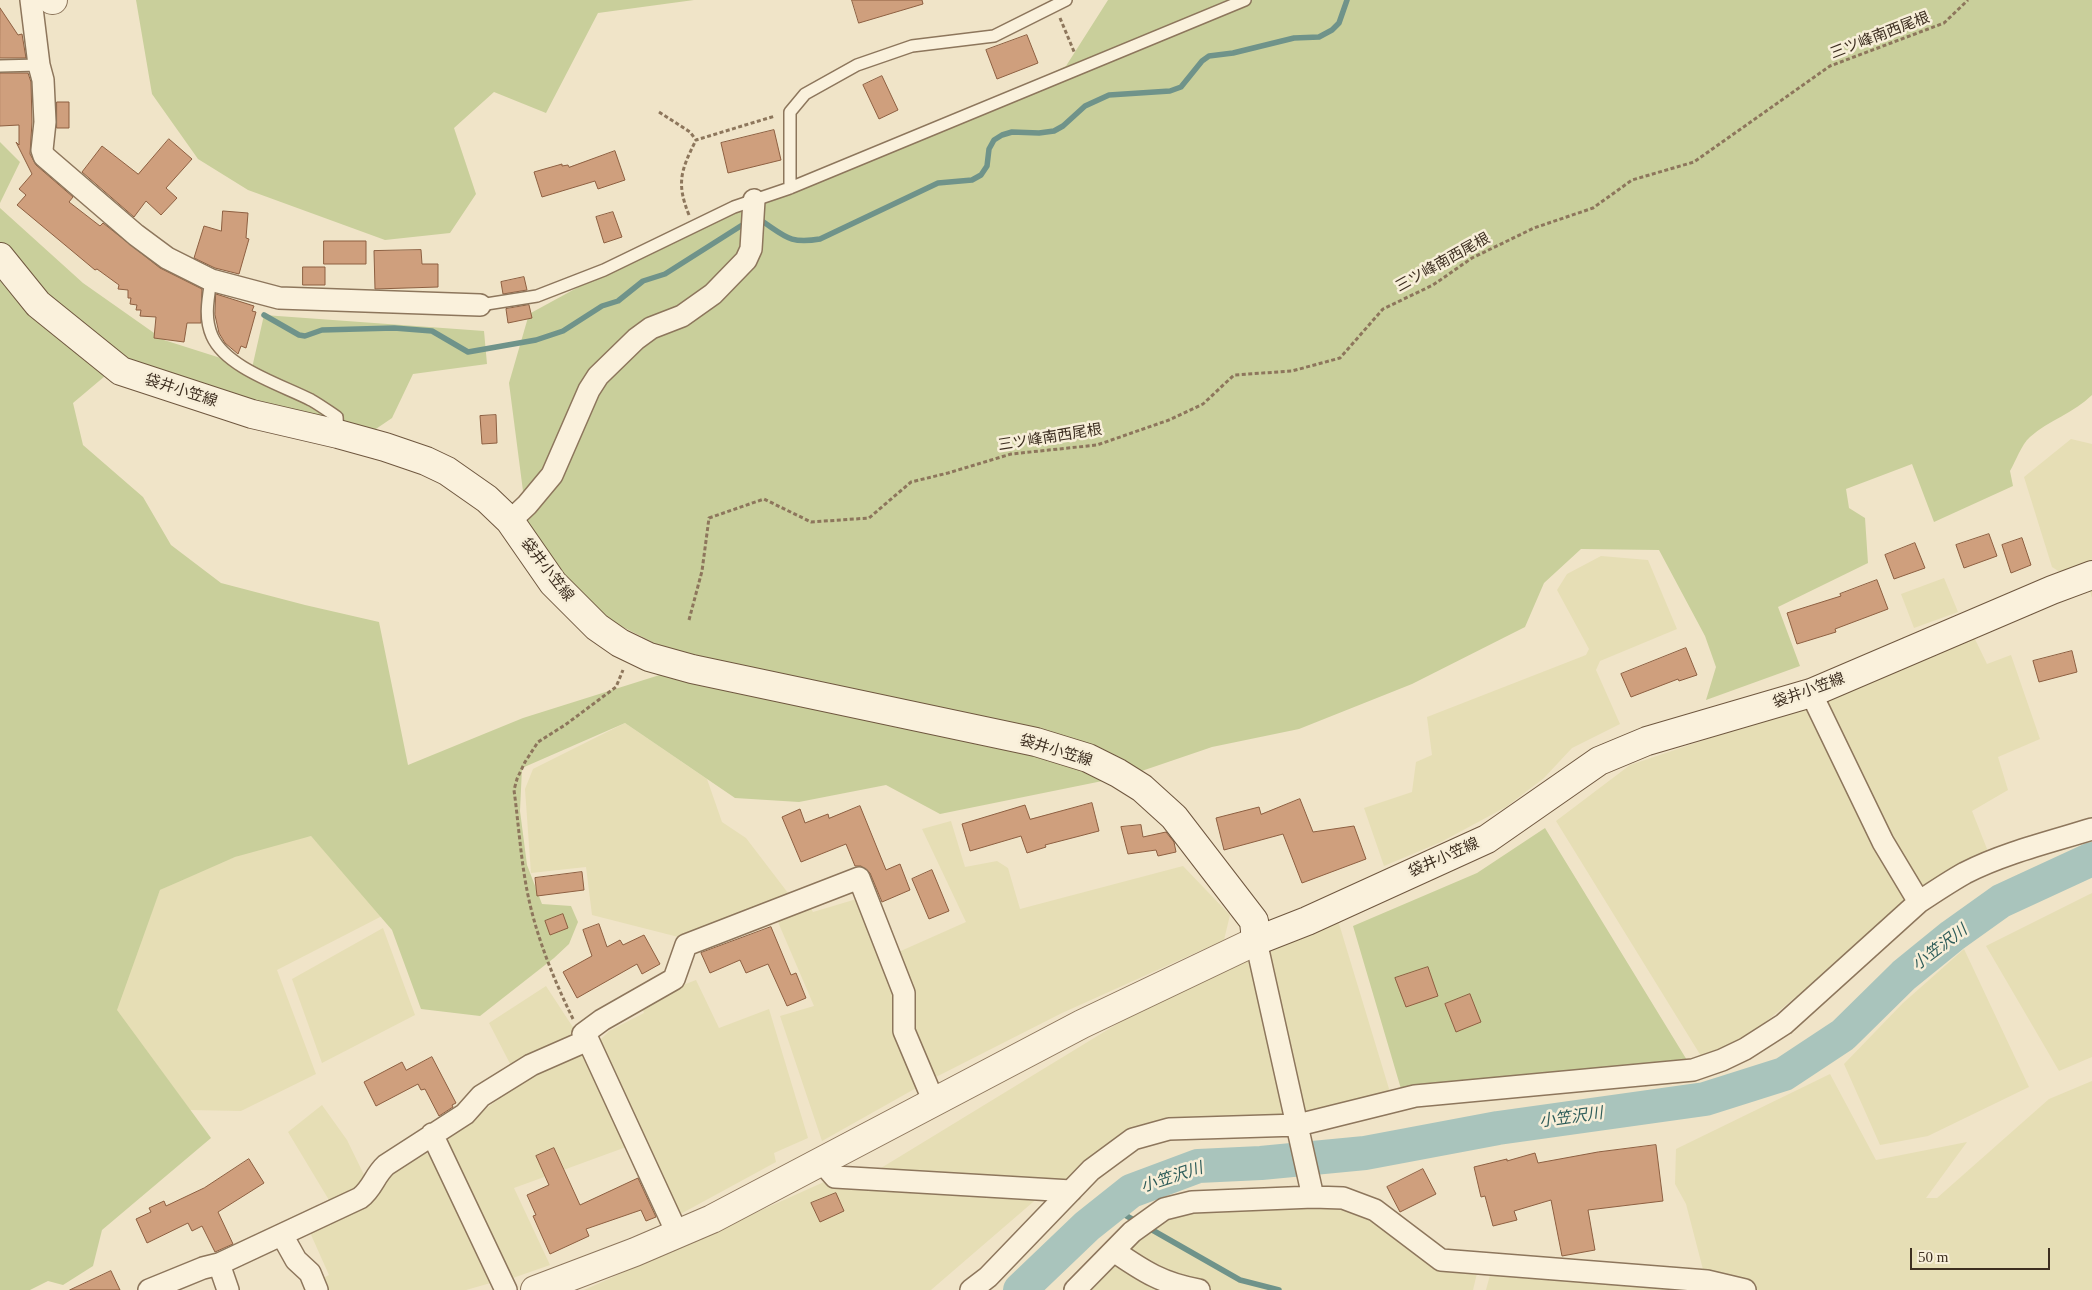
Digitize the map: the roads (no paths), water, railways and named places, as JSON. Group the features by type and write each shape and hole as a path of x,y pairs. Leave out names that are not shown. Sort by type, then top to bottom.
{"main road":[{"name":"袋井小笠線","path":"0,257 38,304 121,371 252,414 338,434 426,461 448,471 486,499 510,521 553,583 578,609 604,632 649,657 692,669 1036,742 1088,758 1118,773 1142,788 1174,817 1254,921 1256,942 1308,921 1487,839 1599,760 1647,741 1810,693 2092,575"},
{"path":"535,1290 635,1252 712,1219 1082,1024 1256,942"}],"street":[{"path":"31,0 38,66 43,80 45,122 42,150 44,156 136,235 167,258 211,280 279,298 480,305"},
{"path":"510,521 528,505 552,475 589,390 598,376 636,339 651,328 682,316 713,294 746,260 752,249 754,200"},
{"path":"1810,693 1883,842 1919,902"},
{"path":"971,1290 988,1277 1092,1170 1133,1139 1169,1129 1298,1125 1416,1096 1693,1070 1746,1049 1800,1012 1919,902 1966,873 1986,864 2092,829"},
{"path":"149,1290 203,1268 219,1264 360,1198 369,1190 377,1173 386,1164 465,1114 481,1096 530,1066 585,1037 602,1020 674,979 686,945 860,878 904,993 904,1031 934,1102"},
{"path":"1256,942 1313,1197"},
{"path":"585,1037 677,1233"},
{"path":"432,1134 506,1290"},
{"path":"821,1161 835,1177 1071,1191"},
{"path":"1075,1290 1132,1232 1164,1209 1192,1202 1313,1197 1343,1198 1375,1210 1441,1260 1707,1281 1745,1290"},
{"path":"282,1235 296,1260 310,1273 317,1290"},
{"path":"1114,1250 1143,1271 1176,1286 1199,1290"},
{"path":"219,1264 228,1290"}],"lane":[{"path":"790,188 790,112 805,94 857,64 912,46 994,36 1066,0"},
{"path":"480,305 537,296 604,270 734,207 790,188 1245,0"},
{"path":"0,66 38,66"},
{"path":"211,280 206,310 212,336 218,347 240,365 312,401 337,417 338,434"}],"waterway":[{"path":"757,221 762,221 783,235 795,240 820,239 938,183 972,180 981,175 987,166 989,149 994,140 1002,135 1012,132 1039,133 1054,131 1063,126 1085,106 1109,95 1170,91 1181,87 1202,61 1209,56 1233,53 1294,38 1319,37 1332,30 1339,23 1347,0"},
{"path":"264,315 299,335 305,336 322,330 394,328 432,331 468,352 536,340 563,331 602,306 618,301 643,281 665,274 747,222"},
{"name":"小笠沢川","path":"1020,1290 1087,1226 1131,1191 1198,1166 1261,1163 1365,1153 1498,1128 1705,1099 1784,1074 1843,1035 1904,975 1952,936 2001,901 2092,859"},
{"path":"1111,1207 1139,1223"},
{"path":"1147,1227 1240,1280 1279,1290"}]}
